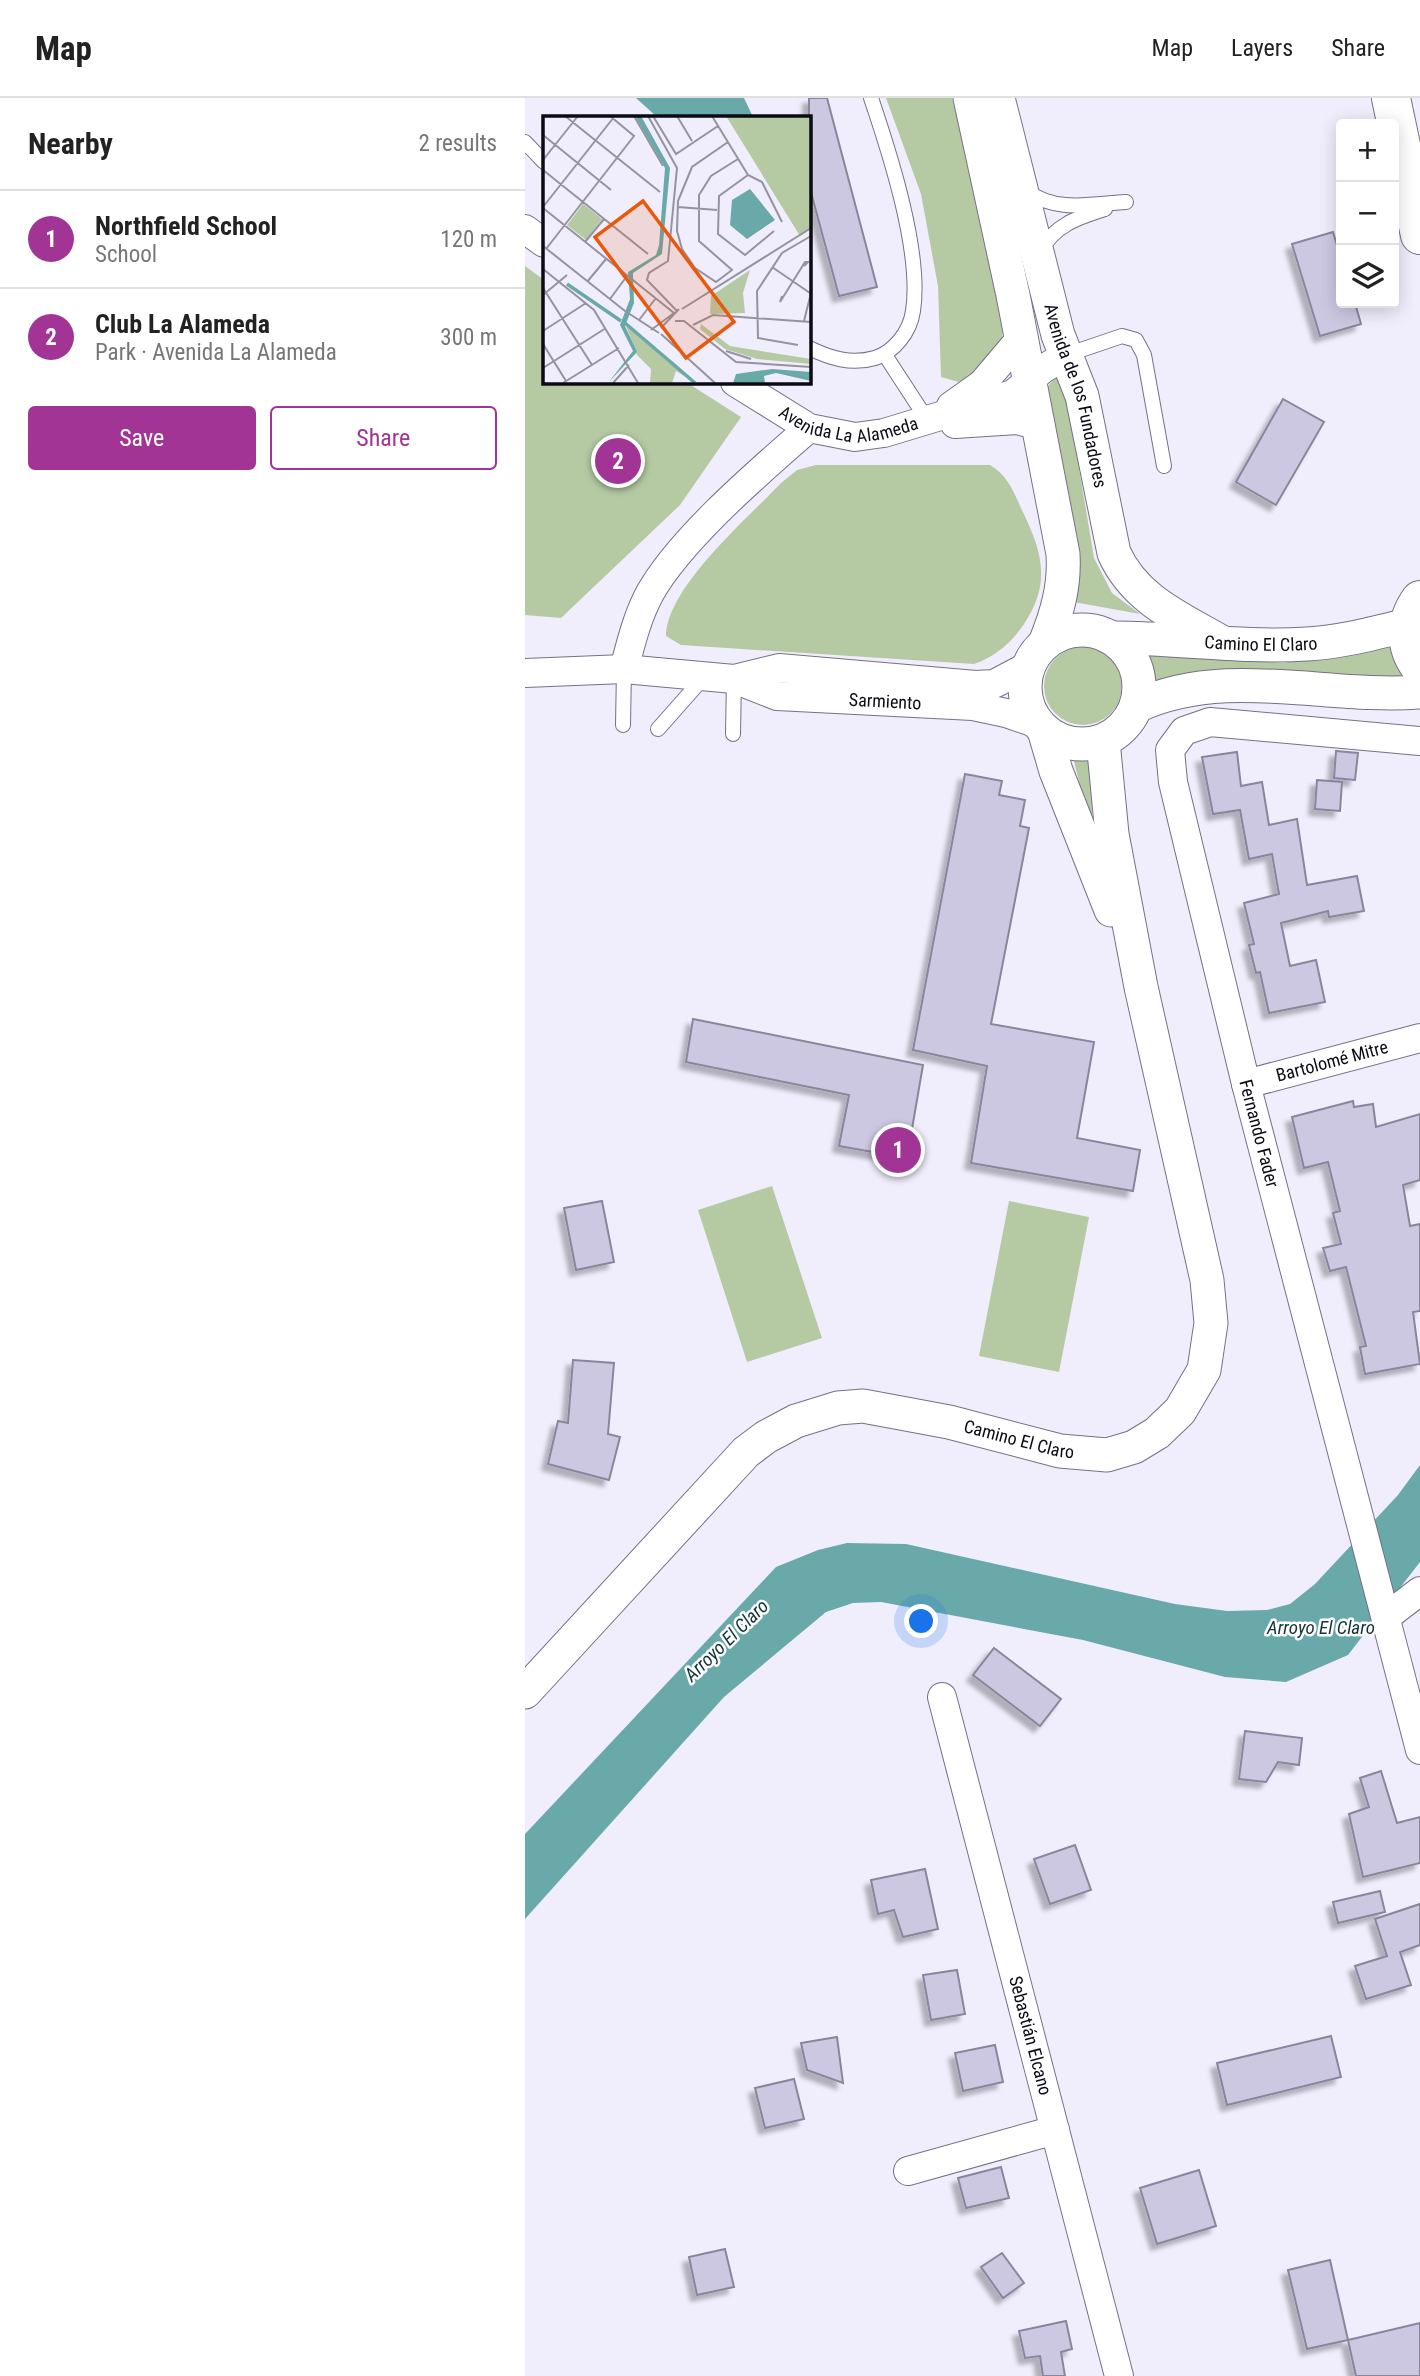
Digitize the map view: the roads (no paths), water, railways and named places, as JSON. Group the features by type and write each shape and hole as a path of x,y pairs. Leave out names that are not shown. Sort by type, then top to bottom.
{"main road":[{"path":"1391,98 1420,235"},
{"path":"1416,607 1409,644 1420,667"}],"street":[{"name":"Avenida de los Fundadores","path":"970,98 1039,426 1064,573 1061,598 1037,654"},
{"name":"Avenida de los Fundadores","path":"998,98 1066,355 1082,396 1114,553 1122,571 1145,597 1223,643"},
{"path":"525,229 543,242"},
{"name":"Avenida La Alameda","path":"928,421 982,384 1021,338"},
{"name":"Avenida La Alameda","path":"736,383 809,428 855,438 928,421 1013,394 1043,369 1066,355"},
{"name":"Avenida La Alameda","path":"928,421 958,424 1017,420 1039,426"},
{"path":"624,669 643,608 660,577 750,481 809,428"},
{"name":"Camino El Claro","path":"1114,638 1310,644 1367,635 1416,607"},
{"path":"1086,629 1114,638 1128,651 1137,668 1140,687 1137,706 1118,733 1103,741 1072,744 1041,727 1025,696 1037,654 1071,630 1086,629"},
{"name":"Sarmiento","path":"734,679 779,668 976,685 994,684 1037,654"},
{"name":"Sarmiento","path":"525,673 624,669 734,679 777,696 973,706 1006,713 1041,727"},
{"path":"1137,706 1162,694 1238,685 1384,695 1420,692"},
{"name":"Fernando Fader","path":"1386,1617 1246,1084 1171,764 1170,750 1175,739 1184,731 1210,722 1420,741"},
{"name":"Camino El Claro","path":"1041,727 1140,987"},
{"name":"Camino El Claro","path":"525,1692 746,1452 796,1420 838,1408 863,1406 949,1422 1060,1451 1107,1455 1134,1447 1157,1433 1181,1411 1204,1370 1210,1348 1207,1280 1140,987 1112,834 1103,741"},
{"name":"Bartolomé Mitre","path":"1246,1084 1420,1038"},
{"path":"1420,1591 1386,1617 1420,1750"},
{"name":"Sebastián Elcano","path":"942,1697 1119,2376"},
{"path":"908,2171 1055,2130"}],"lane":[{"path":"810,348 846,361 863,362 885,355 903,337 910,324 915,287 904,219 887,144 871,98"},
{"path":"525,142 543,161"},
{"path":"1023,188 1046,202 1066,206 1126,202 1069,220 1046,241 1039,255"},
{"path":"1066,355 1122,336 1136,340 1145,355 1164,466"},
{"path":"885,355 928,421"},
{"path":"623,724 624,669"},
{"path":"658,729 705,676"},
{"path":"733,734 734,679"}],"water":[{"path":"636,98 744,98 753,116 656,116"},
{"name":"Arroyo El Claro","path":"1420,1465 1420,1562 1348,1655 1286,1682 1225,1677 1083,1640 881,1602 853,1603 826,1612 724,1697 525,1919 525,1834 776,1567 818,1550 847,1543 906,1544 1175,1604 1227,1611 1267,1610 1290,1604 1315,1584 1398,1495"}],"place":[{"name":"Club La Alameda","path":"618,461"},
{"name":"Northfield School","path":"898,1150"}]}
